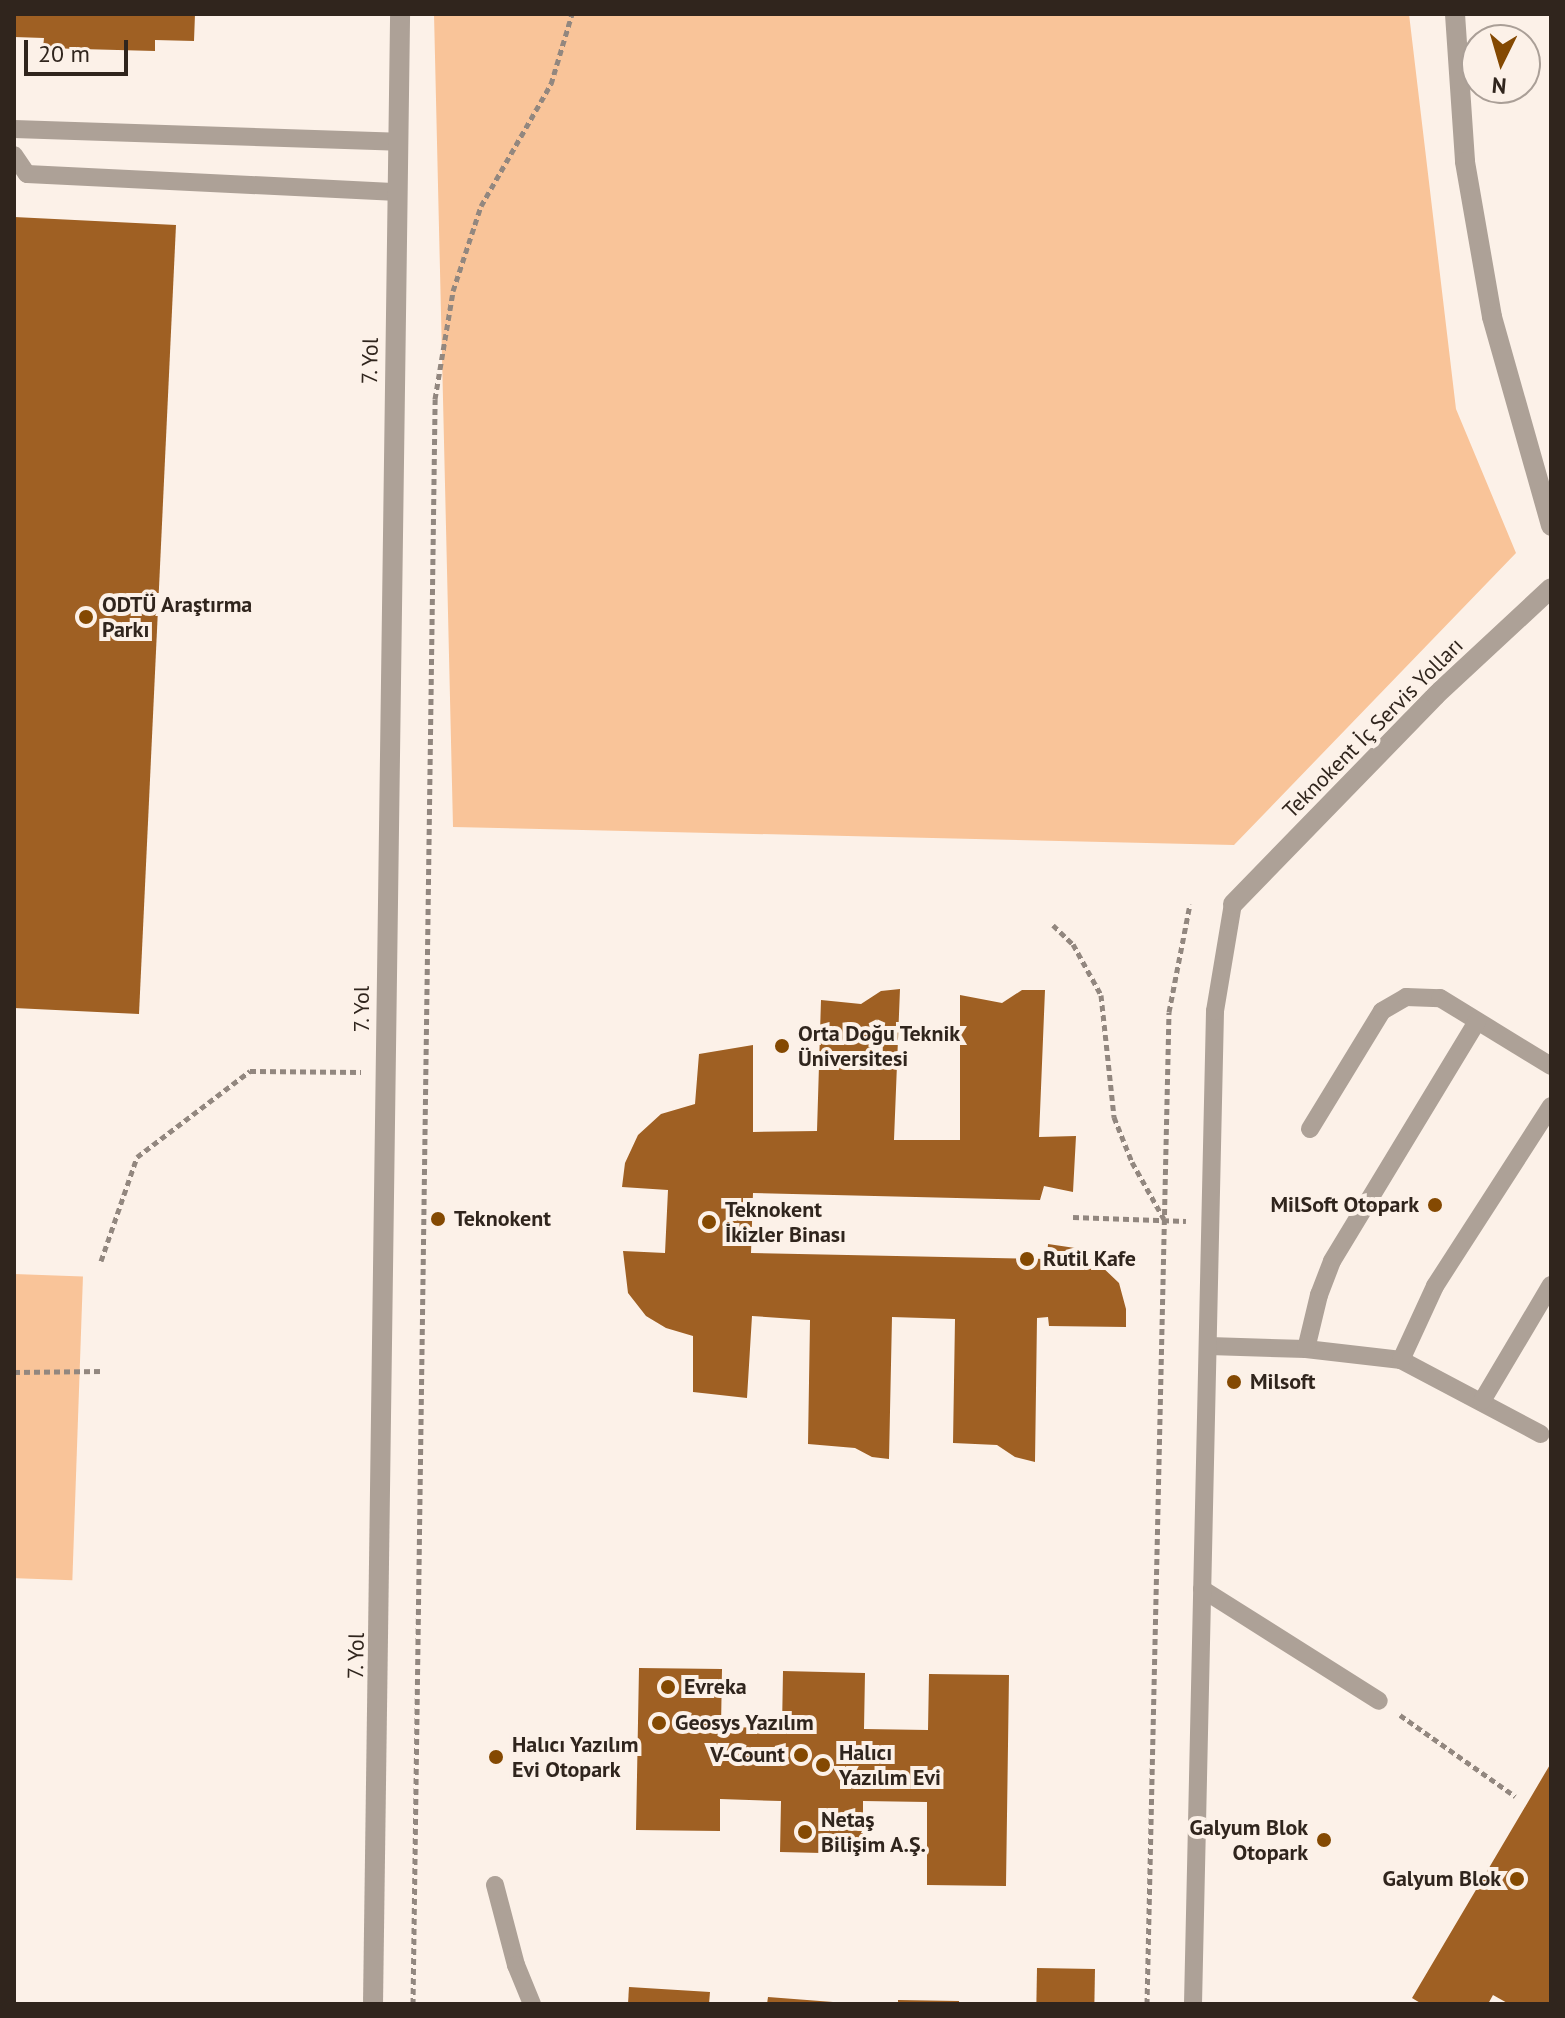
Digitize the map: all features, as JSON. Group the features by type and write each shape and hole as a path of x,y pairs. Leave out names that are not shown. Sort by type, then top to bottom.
{"street":[{"name":"7. Yol","path":"373,2004 400,14"},
{"path":"1455,14 1465,162 1492,317 1551,526"},
{"name":"Teknokent İç Servis Yolları","path":"1233,904 1436,695 1551,588"}],"lane":[{"path":"14,129 398,142"},
{"path":"14,155 27,174 398,192"},
{"path":"1193,2004 1215,1011 1233,904"},
{"path":"1310,1129 1382,1011 1406,997 1428,995 1440,998 1551,1066"},
{"path":"1306,1349 1319,1295 1332,1261 1477,1022"},
{"path":"1401,1360 1435,1286 1551,1106"},
{"path":"1482,1401 1551,1285"},
{"path":"1209,1346 1306,1349 1401,1360 1541,1434"},
{"path":"1202,1589 1379,1701"},
{"path":"495,1885 516,1965 532,2004"}],"path":[{"path":"413,2004 435,399 453,291 481,206 551,84 572,14"},
{"path":"1147,2004 1169,1012 1190,904"},
{"path":"1053,925 1073,944 1101,995 1114,1117 1132,1162 1165,1220"},
{"path":"101,1261 137,1157 250,1071 386,1072"},
{"path":"1073,1217 1211,1222"},
{"path":"14,1372 103,1371"},
{"path":"1379,1701 1515,1796"}],"shaded area":[{"path":"434,14 1409,14 1456,409 1516,553 1234,845 453,827"},
{"path":"14,1274 83,1276 72,1580 14,1578"}],"building":[{"path":"14,14 195,14 194,41 155,40 155,51 43,48 44,38 14,37"},
{"name":"ODTÜ Araştırma Parkı","path":"14,217 176,225 139,1014 14,1008"},
{"name":"Teknokent İkizler Binası","path":"900,989 894,1140 960,1140 960,995 1002,1003 1022,990 1045,990 1039,1137 1076,1136 1073,1192 1044,1186 1040,1200 753,1193 751,1253 1047,1259 1048,1244 1075,1248 1098,1263 1119,1283 1126,1309 1126,1327 1049,1326 1048,1317 1037,1318 1035,1462 1015,1457 997,1445 953,1443 955,1319 892,1317 889,1459 872,1457 855,1448 808,1444 810,1320 752,1316 747,1398 693,1392 693,1336 666,1328 646,1316 628,1293 623,1251 665,1253 668,1190 622,1187 625,1163 638,1135 661,1114 695,1104 699,1054 753,1045 753,1132 817,1131 821,1000 861,1004 881,991"},
{"name":"Halıcı Yazılım Evi","path":"639,1668 722,1669 721,1727 782,1728 783,1671 865,1673 864,1729 928,1730 929,1674 1009,1675 1006,1886 927,1885 927,1802 863,1801 863,1854 780,1852 781,1801 720,1799 720,1831 636,1830"},
{"name":"Galyum Blok","path":"1551,1763 1551,2004 1509,2004 1493,1995 1488,2004 1422,2004 1412,1998"},
{"path":"1037,1968 1095,1969 1094,2004 1036,2004"},
{"path":"629,1987 710,1992 709,2004 628,2004"},
{"path":"768,1997 833,2002 833,2004 767,2004"},
{"path":"898,2000 959,2001 959,2004 898,2004"}],"place":[{"name":"ODTÜ Araştırma Parkı","path":"86,617"},
{"name":"Orta Doğu Teknik Üniversitesi","path":"782,1046"},
{"name":"MilSoft Otopark","path":"1435,1205"},
{"name":"Teknokent","path":"438,1219"},
{"name":"Teknokent İkizler Binası","path":"709,1222"},
{"name":"Rutil Kafe","path":"1027,1259"},
{"name":"Milsoft","path":"1234,1382"},
{"name":"Evreka","path":"668,1687"},
{"name":"Geosys Yazılım","path":"659,1723"},
{"name":"V-Count","path":"801,1755"},
{"name":"Halıcı Yazılım Evi Otopark","path":"496,1757"},
{"name":"Halıcı Yazılım Evi","path":"823,1765"},
{"name":"Netaş Bilişim A.Ş.","path":"805,1832"},
{"name":"Galyum Blok Otopark","path":"1324,1840"},
{"name":"Galyum Blok","path":"1517,1879"}]}
